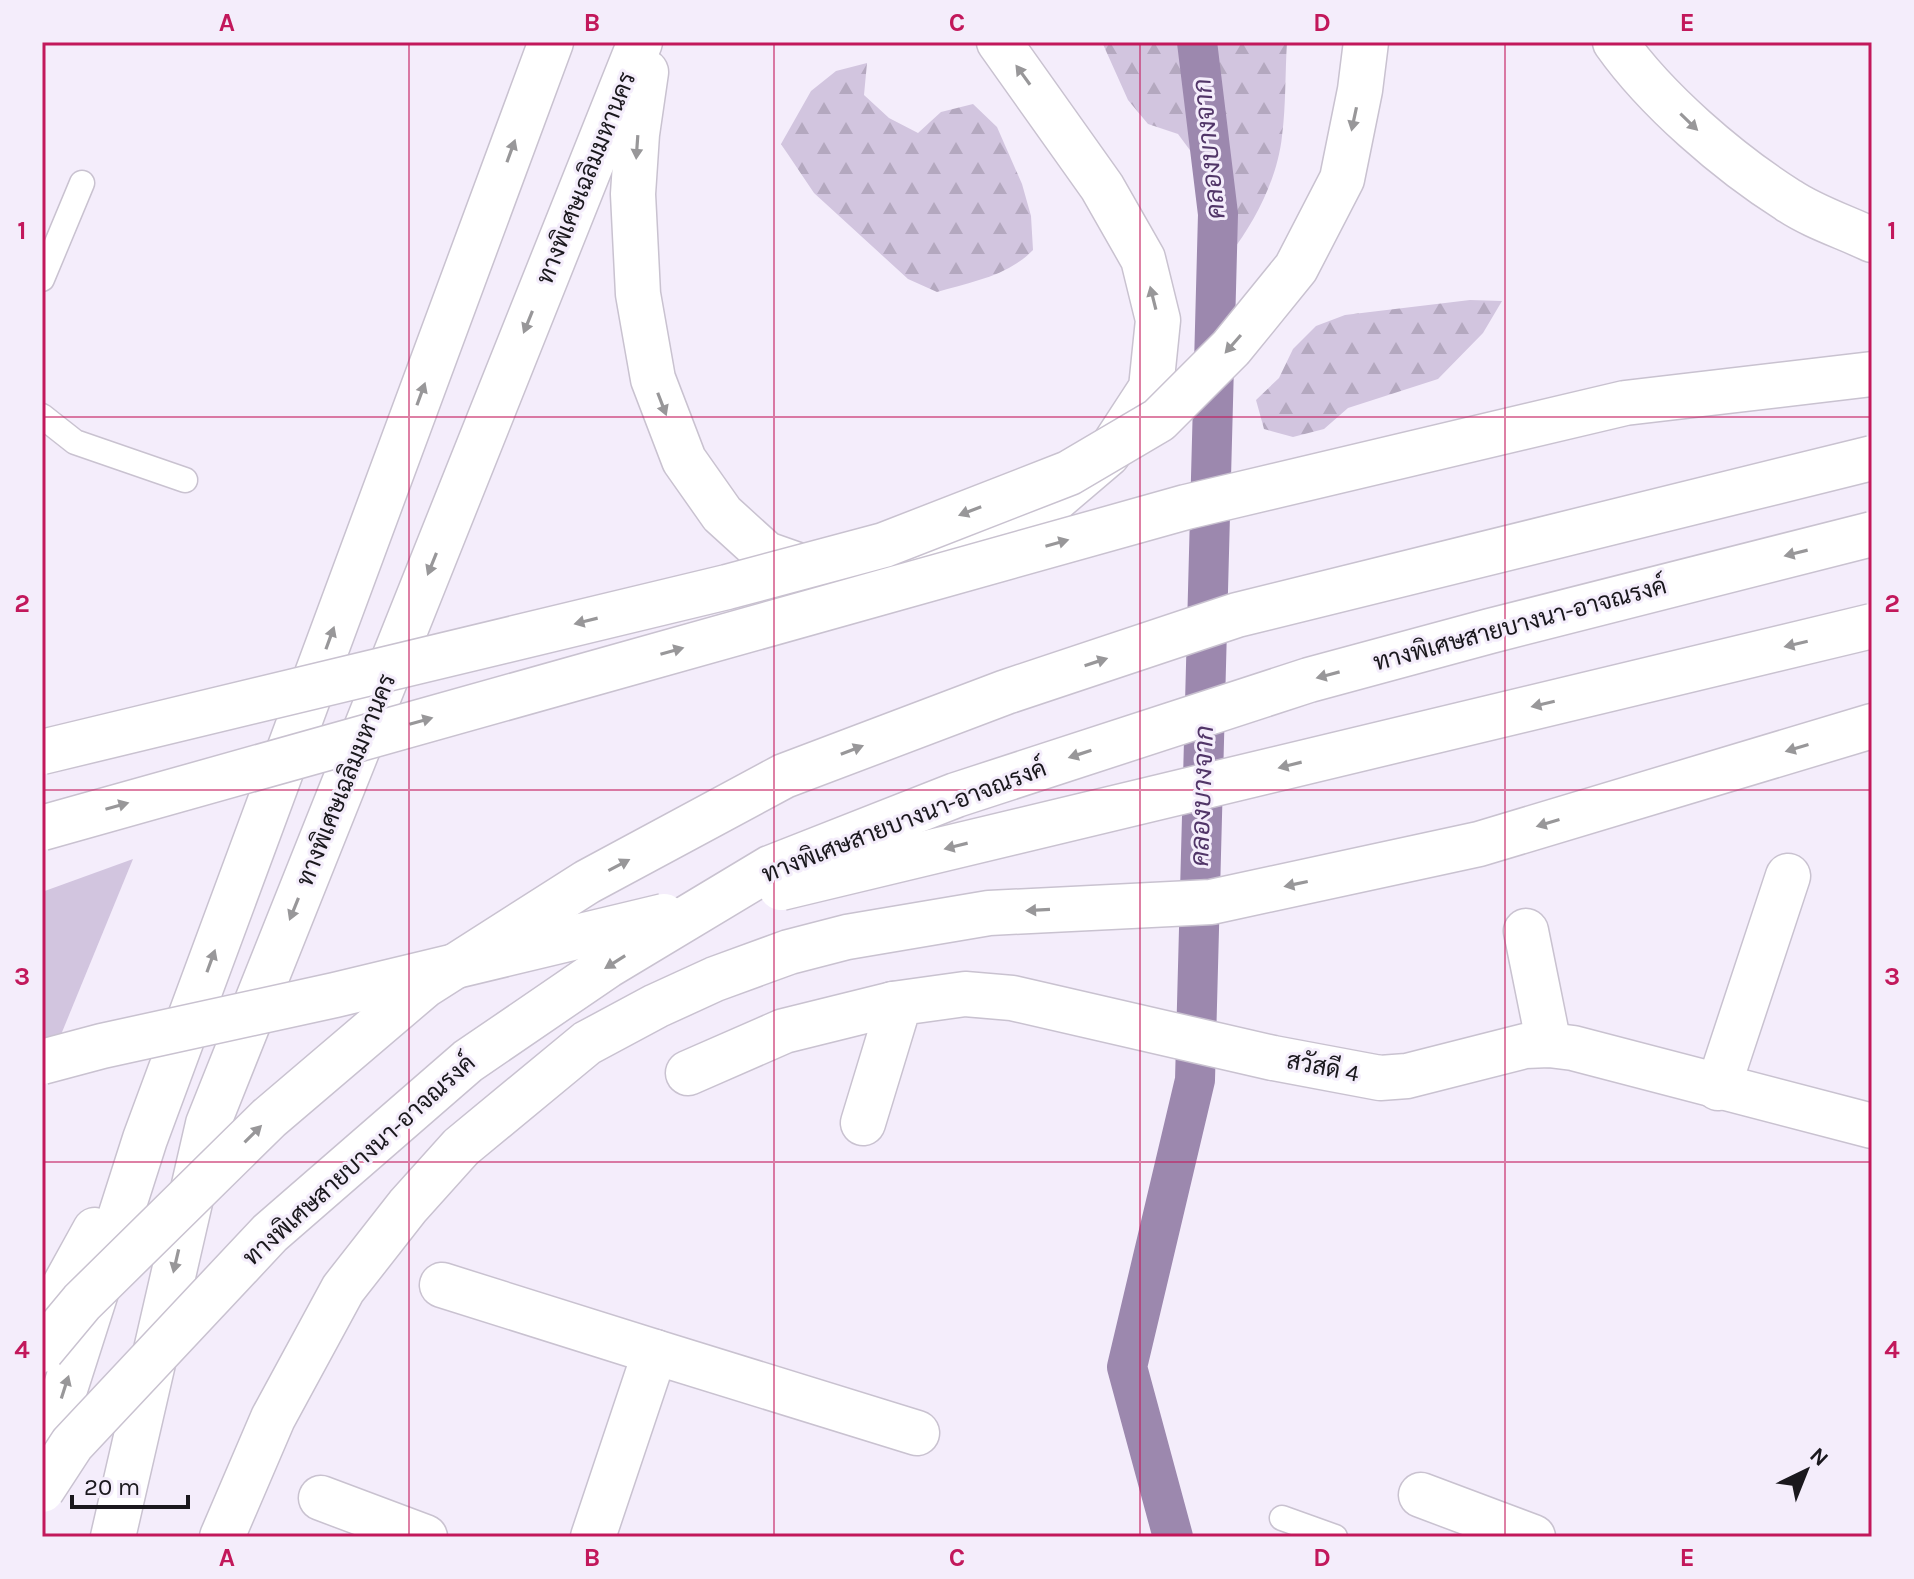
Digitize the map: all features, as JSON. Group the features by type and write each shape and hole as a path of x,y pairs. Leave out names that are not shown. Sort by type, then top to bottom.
{"main road":[{"path":"42,1461 145,1139 551,42"},
{"name":"ทางพิเศษเฉลิมมหานคร","path":"113,1537 208,1124 640,42"},
{"path":"650,42 637,134 633,194 638,294 653,379 684,460 722,514 766,554 823,574 890,576 961,551 1033,518 1108,454 1151,388 1158,320 1143,259 1102,187 999,42"},
{"path":"42,752 727,587 869,549 1069,473 1159,420 1231,348 1296,268 1342,179 1366,42"},
{"path":"1615,42 1633,67 1715,146 1789,201 1872,240"},
{"path":"42,828 1186,507 1625,403 1872,374"},
{"path":"42,1350 82,1302 269,1118 424,986 587,882 784,776 1006,692 1237,615 1872,458"},
{"name":"ทางพิเศษสายบางนา-อาจณรงค์","path":"42,1490 72,1444 270,1233 468,1061 607,966 770,868 956,795 1309,680 1872,534"},
{"path":"42,1062 335,995 1872,626"},
{"path":"222,1537 273,1418 343,1289 408,1206 461,1147 587,1043 656,1006 715,979 789,952 847,937 989,913 1211,902 1479,844 1872,726"},
{"path":"1718,1088 1788,876"},
{"path":"1526,931 1549,1045"},
{"name":"สวัสดี 4","path":"688,1073 784,1031 893,1004 965,994 996,996 1125,1022 1273,1058 1380,1078 1395,1078 1525,1046 1573,1048 1872,1126"},
{"path":"863,1123 898,1008 893,1004"},
{"path":"42,1326 145,1139"},
{"path":"442,1285 917,1433"},
{"path":"593,1537 655,1352"},
{"path":"1421,1495 1489,1529 1533,1537"},
{"path":"321,1498 425,1537"}],"lane":[{"path":"42,279 82,183"},
{"path":"42,416 75,442 185,480"},
{"path":"1282,1518 1335,1537"}],"green space":[{"path":"1102,42 1287,42 1283,124 1276,167 1256,213 1230,254 1195,157 1178,134 1148,124 1128,100"},
{"path":"867,63 864,95 889,118 918,133 941,112 973,104 997,127 1022,184 1031,216 1033,250 1023,259 988,277 937,292 908,279 814,193 781,144 811,91 836,71"},
{"path":"1470,300 1502,301 1483,333 1438,379 1348,408 1324,429 1293,437 1264,429 1256,400 1279,378 1293,349 1316,326 1345,315"},
{"path":"133,859 42,1081 42,892"}],"waterway":[{"name":"คลองบางจาก","path":"1173,1537 1127,1367 1195,1080 1218,214 1197,42"}]}
